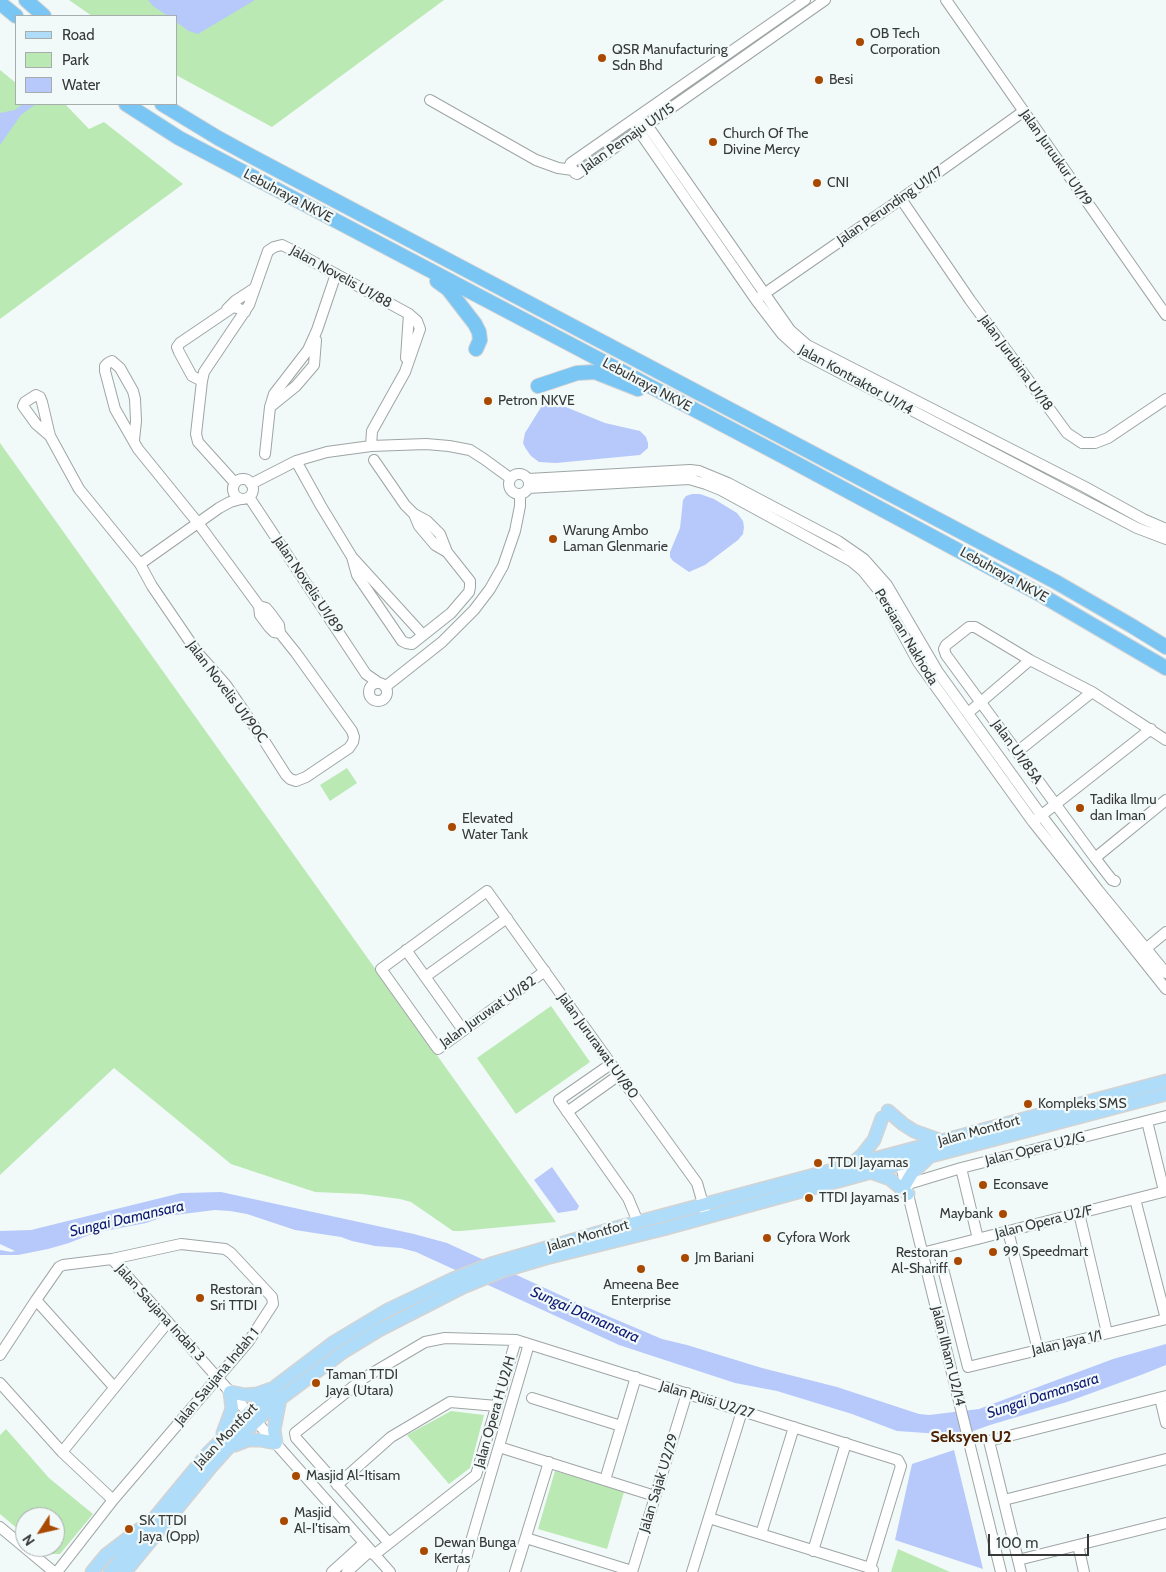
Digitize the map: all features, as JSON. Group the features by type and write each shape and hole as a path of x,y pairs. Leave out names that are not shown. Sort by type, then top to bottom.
{"highway":[{"path":"26,0 43,15"},
{"path":"0,3 15,15"},
{"name":"Lebuhraya NKVE","path":"128,105 179,138 790,460 1043,596 1166,668"},
{"name":"Lebuhraya NKVE","path":"164,105 251,156 1056,582 1166,647"},
{"path":"386,248 441,283 448,290 480,332 480,340 476,349"},
{"path":"538,386 578,373 595,372 636,388 790,460"}],"main road":[{"name":"Jalan Montfort","path":"278,1393 403,1317 463,1287 502,1272 546,1258 707,1217 870,1172 942,1141 1166,1081"},
{"name":"Jalan Montfort","path":"110,1572 152,1520 224,1444 333,1342 388,1310 430,1290 492,1264 703,1204 849,1166 931,1156 1166,1094"},
{"path":"849,1166 874,1140 885,1114 914,1131 942,1141"},
{"path":"870,1172 890,1179 906,1189 912,1173 918,1165 931,1156"},
{"path":"230,1392 245,1395 278,1393 274,1430 276,1443 248,1440 224,1444 232,1409 230,1392"},
{"name":"Jalan Montfort","path":"125,1572 211,1467 224,1444"},
{"path":"92,1572 106,1555 152,1520"}],"street":[{"name":"Jalan Pemaju U1/15","path":"805,0 571,163 570,165 573,170 577,174 825,0"},
{"name":"Jalan Juruukur U1/19","path":"946,0 1166,315"},
{"path":"430,100 536,160 558,168 573,170"},
{"name":"Jalan Perunding U1/17","path":"756,300 1024,111"},
{"name":"Jalan Kontraktor U1/14","path":"636,118 756,300 782,334 804,354 1137,528 1166,540"},
{"name":"Jalan Kontraktor U1/14","path":"642,128 790,330 807,345 1085,487 1142,519 1166,529"},
{"name":"Jalan Jurubina U1/18","path":"901,199 970,300 1068,433 1082,443 1095,443 1108,438 1166,399"},
{"name":"Jalan Novelis U1/88","path":"234,486 198,442 196,434 202,381 204,372 249,306 268,251 274,247 282,245 409,314 417,321 420,329 405,372 372,431 371,446"},
{"path":"265,454 270,407 274,394 308,350 317,330 336,274"},
{"path":"227,310 235,301 255,288"},
{"path":"202,381 192,376 178,352 180,343 233,307 245,312"},
{"path":"134,440 136,421 133,391 120,368 112,361 108,362 105,366 105,371 114,409 138,449 198,523"},
{"path":"50,436 79,488 140,564 219,508 230,502 245,498 252,493 251,484"},
{"path":"251,484 296,460 327,452 371,446 426,444 470,450 510,478"},
{"path":"296,460 352,557 423,635"},
{"path":"352,557 357,575 366,589 402,641 412,644 451,613 469,592 470,581 448,552 436,545 424,533 414,514 374,460"},
{"name":"Persiaran Nakhoda","path":"525,487 690,470 728,482 838,541 864,559 887,585 938,672 1098,890 1166,988"},
{"path":"518,473 524,474 525,487 513,492 509,488 510,478 518,473"},
{"name":"Persiaran Nakhoda","path":"525,487 689,479 721,490 851,561 863,571 880,592 918,662 1033,822 1142,952 1166,973"},
{"path":"219,508 239,480 244,480 251,484"},
{"path":"234,486 234,493 245,498"},
{"name":"Jalan Novelis U1/89","path":"245,498 366,674 378,686 442,642 474,610 490,590 503,566 516,531 525,487"},
{"name":"Jalan Novelis U1/90C","path":"140,564 152,586 197,652 226,685 290,779 296,781 306,778 349,748 354,738 352,731 296,653 280,633 274,632 260,615 258,606 198,523"},
{"path":"366,589 370,584 375,583"},
{"name":"Jalan U1/85A","path":"1030,660 972,626 946,645 944,649 946,655 980,702 1095,858 1115,882"},
{"path":"968,713 1030,660 1092,692 1166,740"},
{"path":"1017,752 1092,692"},
{"path":"1033,822 1151,729"},
{"path":"1095,858 1166,800"},
{"name":"Jalan Jururawat U1/80","path":"406,950 487,892 697,1183 707,1217"},
{"path":"426,977 507,918"},
{"path":"1142,952 1166,932"},
{"path":"406,950 463,1030"},
{"name":"Jalan Juruwat U1/82","path":"406,950 381,969 438,1049 545,971"},
{"path":"612,1064 559,1100 628,1198 638,1222"},
{"path":"567,1112 619,1075"},
{"name":"Jalan Opera U2/G","path":"906,1189 961,1168 1166,1116"},
{"path":"1147,1121 1165,1191"},
{"name":"Jalan Ilham U2/14","path":"899,1161 1001,1572"},
{"path":"961,1168 978,1239"},
{"name":"Jalan Opera U2/F","path":"922,1253 1165,1191"},
{"path":"1135,1199 1166,1319"},
{"path":"1079,1213 1107,1333"},
{"path":"1008,1231 1038,1350"},
{"name":"Jalan Saujana Indah 1","path":"0,1355 59,1267 63,1265 112,1259 181,1244 225,1249 272,1297 273,1304 249,1341 113,1500 56,1572"},
{"name":"Jalan Jaya 1/1","path":"938,1249 968,1366 1166,1319"},
{"name":"Jalan Saujana Indah 3","path":"112,1259 390,1572"},
{"path":"36,1300 114,1387"},
{"path":"62,1452 168,1322"},
{"name":"Jalan Puisi U2/27","path":"337,1485 296,1438 295,1433 364,1378 425,1342 445,1338 516,1340 898,1460 901,1466 871,1570"},
{"name":"Jalan Opera H U2/H","path":"369,1550 389,1543 476,1475 516,1340"},
{"path":"462,1572 529,1344"},
{"path":"605,1480 636,1377"},
{"path":"0,1383 62,1452 113,1500"},
{"name":"Jalan Sajak U2/29","path":"632,1572 686,1393"},
{"path":"1021,1572 989,1441 1163,1397 1166,1423"},
{"path":"532,1398 621,1426"},
{"path":"389,1543 337,1485 390,1437 450,1402 497,1406"},
{"path":"692,1572 742,1411"},
{"path":"761,1534 794,1427"},
{"path":"813,1551 846,1443"},
{"path":"499,1447 655,1496"},
{"path":"1004,1500 1166,1459"},
{"path":"515,1572 549,1462"},
{"path":"709,1518 871,1570"},
{"path":"1018,1560 1166,1523"},
{"path":"0,1527 56,1572"},
{"path":"526,1538 632,1572"},
{"path":"1078,1545 1084,1572"},
{"path":"332,1572 369,1550"},
{"path":"347,1572 369,1550"}],"green space":[{"path":"69,0 444,0 272,127 178,76 178,15 91,15"},
{"path":"0,70 15,82 15,105 66,105 89,129 104,122 183,184 0,319"},
{"path":"0,443 556,1222 453,1231 411,1202 362,1194 315,1192 231,1164 114,1068 0,1175"},
{"path":"347,768 357,783 330,801 320,785"},
{"path":"551,1006 590,1062 516,1114 477,1058"},
{"path":"451,1411 484,1415 470,1468 449,1484 407,1435"},
{"path":"6,1429 49,1478 93,1514 65,1548 65,1507 15,1507 15,1527 0,1514 0,1435"},
{"path":"555,1471 624,1492 607,1549 538,1529"},
{"path":"898,1549 950,1572 891,1572"}],"water":[{"path":"148,0 255,0 198,34 189,31 178,23 178,15 166,15 153,6"},
{"path":"22,105 35,105 21,115 0,145 0,113 15,110"},
{"path":"546,401 551,401 605,423 640,431 646,437 648,448 640,455 556,463 539,462 531,456 523,443 525,433"},
{"path":"700,494 714,499 737,513 743,521 744,527 743,534 738,540 705,565 689,572 673,561 670,557 670,552 680,528 683,500 686,496"},
{"path":"552,1167 579,1206 577,1210 558,1213 534,1180"},
{"name":"Sungai Damansara","path":"221,1192 414,1234 447,1243 584,1306 662,1339 762,1368 837,1387 919,1414 929,1415 979,1409 1113,1359 1166,1344 1166,1365 1067,1402 965,1434 897,1431 852,1414 777,1391 735,1383 619,1345 416,1252 295,1230 247,1214 215,1210 166,1216 146,1223 94,1233 48,1249 18,1255 0,1255 0,1250 15,1251 0,1244 0,1231 31,1230 181,1193"},
{"path":"954,1450 983,1569 895,1540 912,1464"}],"place":[{"name":"OB Tech Corporation","path":"860,42"},
{"name":"QSR Manufacturing Sdn Bhd","path":"602,58"},
{"name":"Besi","path":"819,80"},
{"name":"Church Of The Divine Mercy","path":"713,142"},
{"name":"CNI","path":"817,183"},
{"name":"Petron NKVE","path":"488,401"},
{"name":"Warung Ambo Laman Glenmarie","path":"553,539"},
{"name":"Tadika Ilmu dan Iman","path":"1080,808"},
{"name":"Elevated Water Tank","path":"452,827"},
{"name":"Kompleks SMS","path":"1028,1104"},
{"name":"TTDI Jayamas","path":"818,1163"},
{"name":"Econsave","path":"983,1185"},
{"name":"TTDI Jayamas 1","path":"809,1198"},
{"name":"Maybank","path":"1003,1214"},
{"name":"Cyfora Work","path":"767,1238"},
{"name":"99 Speedmart","path":"993,1252"},
{"name":"Jm Bariani","path":"685,1258"},
{"name":"Restoran Al-Shariff","path":"958,1261"},
{"name":"Ameena Bee Enterprise","path":"641,1269"},
{"name":"Restoran Sri TTDI","path":"200,1298"},
{"name":"Taman TTDI Jaya (Utara)","path":"316,1383"},
{"name":"Masjid Al-Itisam","path":"296,1476"},
{"name":"Masjid Al-I'tisam","path":"284,1521"},
{"name":"SK TTDI Jaya (Opp)","path":"129,1529"},
{"name":"Dewan Bunga Kertas","path":"424,1551"}],"district":[{"name":"Seksyen U2","path":"971,1437"}]}
